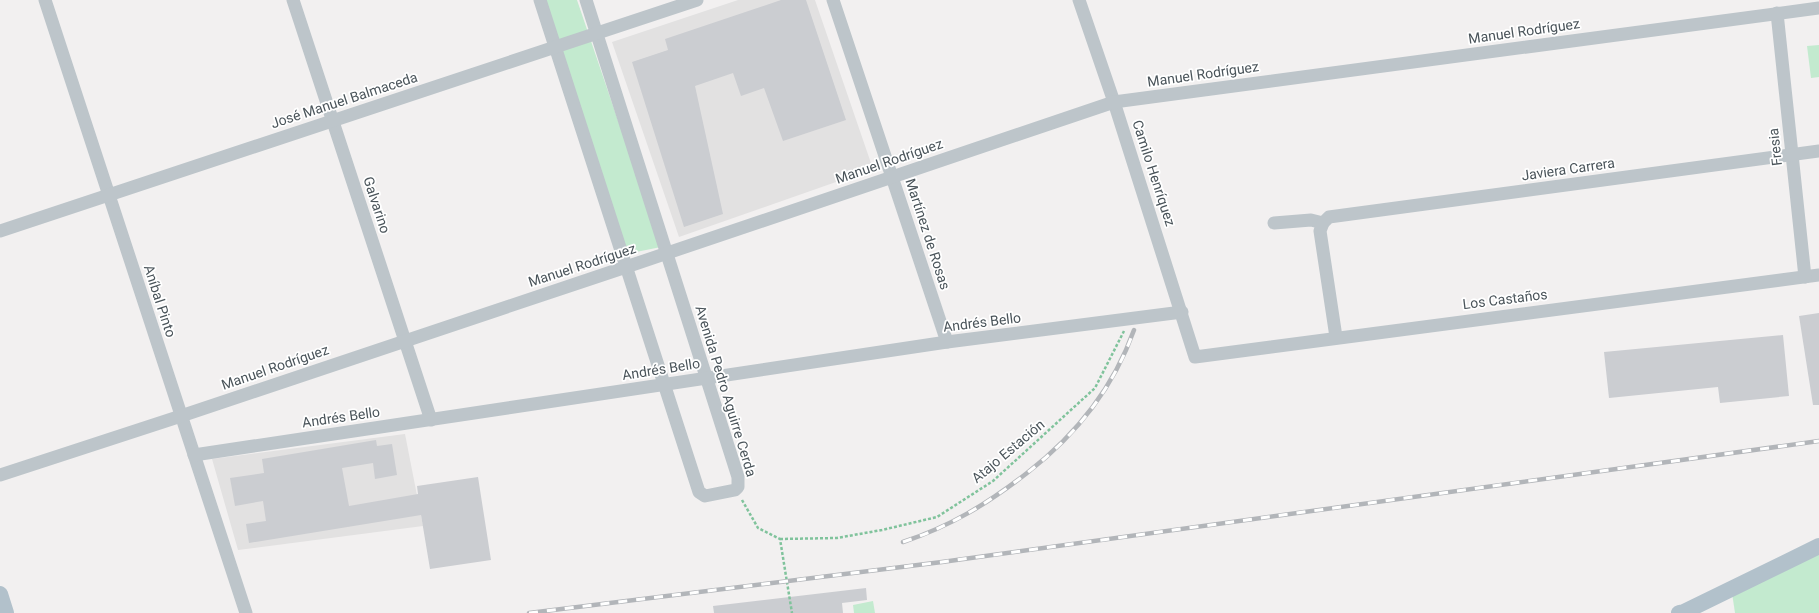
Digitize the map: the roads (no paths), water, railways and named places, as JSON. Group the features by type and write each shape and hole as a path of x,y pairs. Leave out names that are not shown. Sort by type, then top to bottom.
{"main road":[{"path":"1681,612 1819,546"},
{"path":"0,594 6,613"}],"street":[{"name":"Aníbal Pinto","path":"45,0 246,613"},
{"name":"Galvarino","path":"294,0 431,420"},
{"name":"Avenida Pedro Aguirre Cerda","path":"540,0 699,492 705,496 735,490 738,487 738,477 586,0"},
{"name":"José Manuel Balmaceda","path":"0,231 697,0"},
{"name":"Martínez de Rosas","path":"833,0 947,342"},
{"name":"Camilo Henríquez","path":"1079,0 1114,102 1196,356"},
{"name":"Manuel Rodríguez","path":"0,475 181,416 1114,102 1819,8"},
{"name":"Fresia","path":"1777,13 1805,277"},
{"name":"Javiera Carrera","path":"1323,223 1325,220 1333,216 1819,151"},
{"path":"1274,223 1311,220 1323,223 1320,231 1336,337"},
{"name":"Los Castaños","path":"1196,356 1819,275"},
{"name":"Andrés Bello","path":"194,455 665,386 707,378 947,342 1182,312"}],"railway":[{"path":"903,542 937,529 968,513 998,495 1045,458 1077,427 1104,391 1125,352 1134,330"},
{"path":"529,613 942,562 1819,441"}]}
